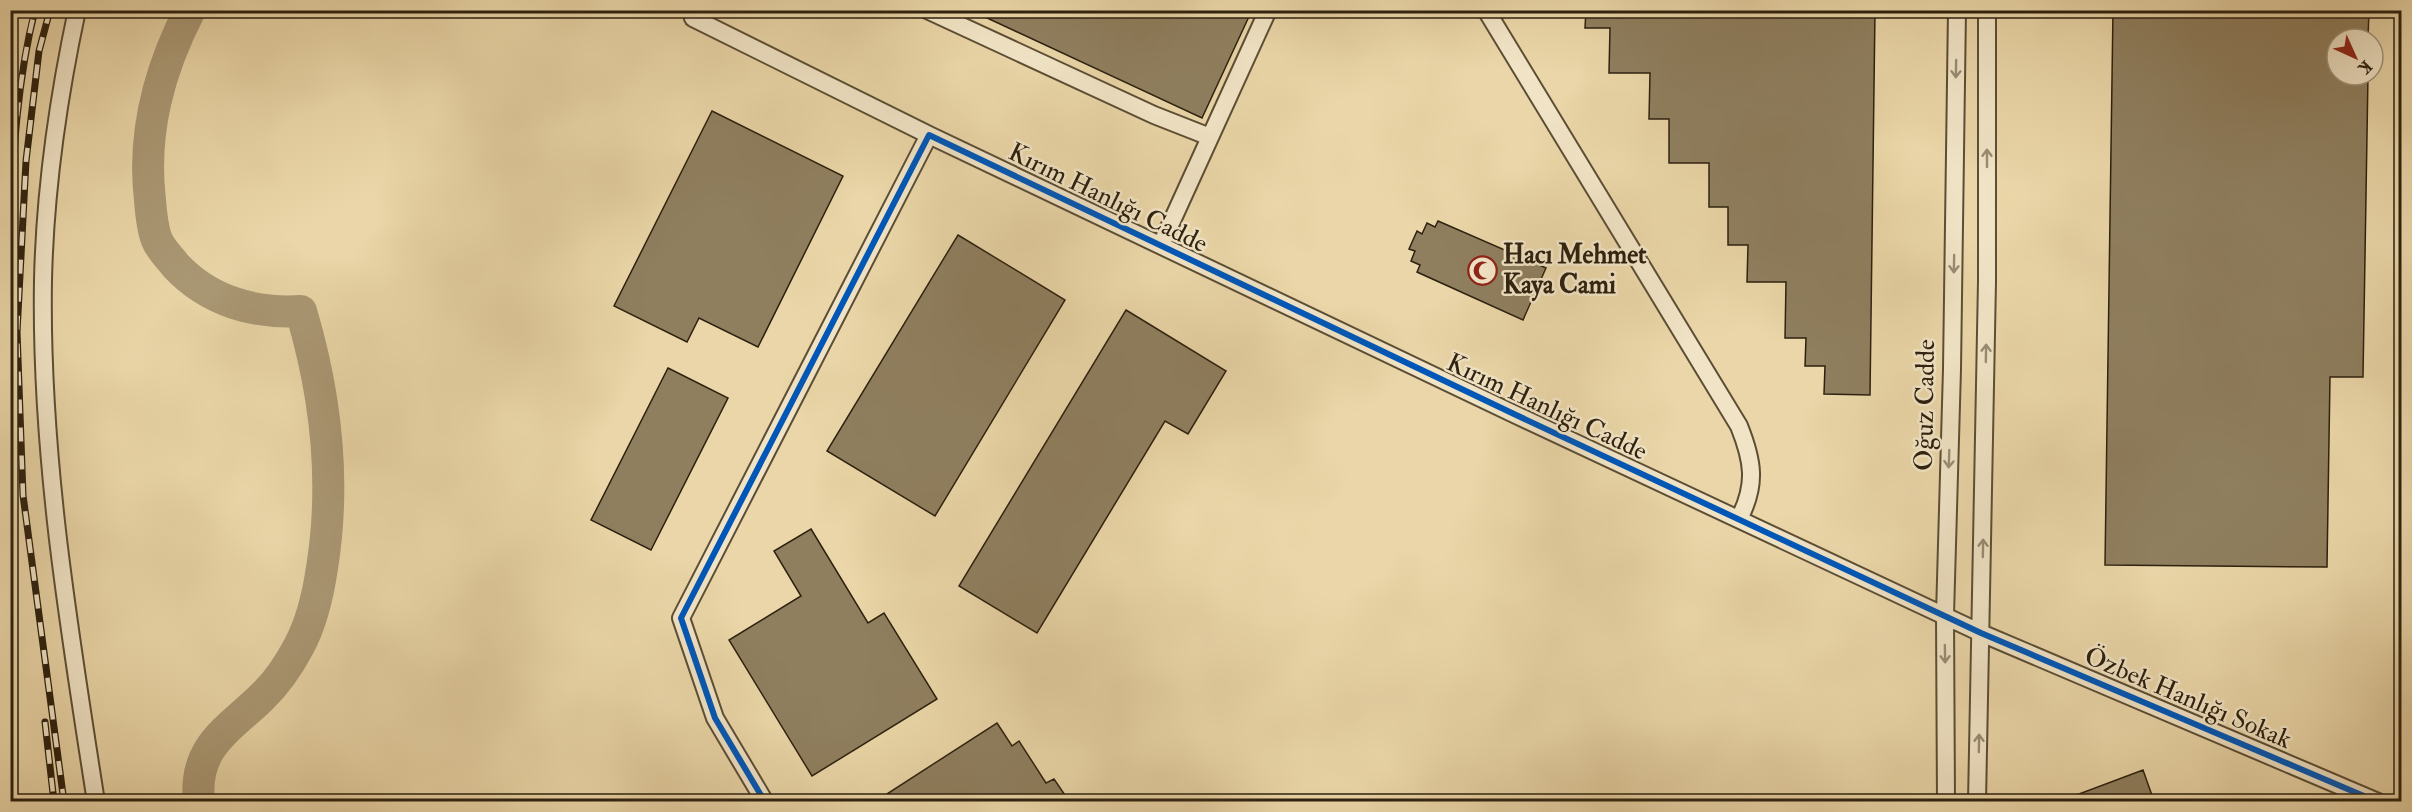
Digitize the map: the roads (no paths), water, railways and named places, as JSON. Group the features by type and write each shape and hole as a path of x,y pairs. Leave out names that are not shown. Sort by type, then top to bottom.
{"street":[{"path":"77,10 63,77 49,175 43,280 45,393 46,427 62,580 96,801"},
{"path":"927,10 1154,116 1210,137"},
{"path":"1161,245 1268,10"},
{"path":"1486,10 1739,426 1752,464 1749,497 1740,519"},
{"name":"Oğuz Cadde","path":"1946,801 1945,615 1952,369 1957,10"},
{"path":"1977,801 1987,281 1987,10"},
{"name":"Kırım Hanlığı Cadde","path":"693,18 929,135 1945,615"},
{"path":"765,801 716,718 681,618 929,135"},
{"name":"Özbek Hanlığı Sokak","path":"1945,615 1981,633 2379,801"}],"waterway":[{"path":"190,10 170,55 155,102 151,126 148,175 155,235 176,266 189,278 218,296 249,307 301,311 317,374 328,471 328,503 322,568 308,627 287,667 277,680 261,698 225,730 207,753 199,783 199,802"}],"railway":[{"path":"10,228 14,146 20,91 35,10"},
{"path":"50,10 39,51 26,161 17,332 23,495 64,802"},
{"path":"10,403 13,448"},
{"path":"45,722 54,802"}],"place":[{"name":"Hacı Mehmet Kaya Cami","path":"1482,270"}]}
